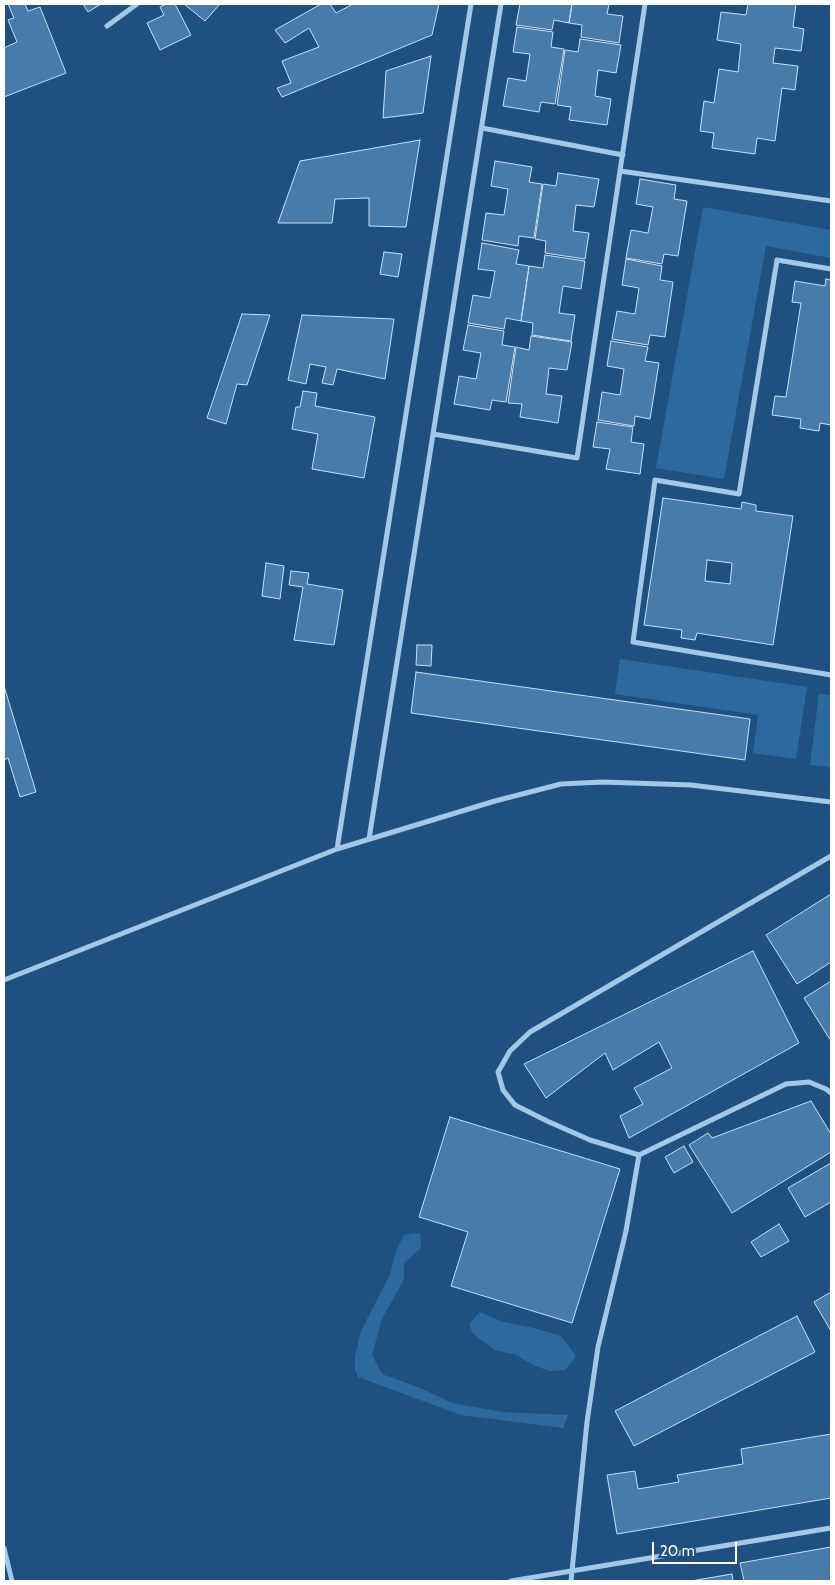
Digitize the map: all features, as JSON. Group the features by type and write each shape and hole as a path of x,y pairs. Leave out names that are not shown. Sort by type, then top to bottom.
{"street":[{"path":"108,26 136,4"},
{"path":"337,849 471,4"},
{"path":"369,839 501,4"},
{"path":"433,434 578,458 645,4"},
{"path":"482,128 623,155"},
{"path":"620,171 831,201"},
{"path":"831,269 777,260 739,494 655,480 633,642 831,675"},
{"path":"4,980 337,849 495,801 561,784 604,782 691,785 831,802"},
{"path":"831,856 530,1032 510,1051 498,1072 503,1090 515,1105 546,1122 590,1140 639,1155 786,1084 809,1082 831,1093"},
{"path":"571,1581 587,1422 598,1347 626,1231 639,1155"},
{"path":"511,1581 831,1528"},
{"path":"4,1548 12,1581"}],"shaded area":[{"path":"703,207 831,230 831,258 766,246 724,479 656,468"},
{"path":"620,659 807,687 796,759 753,753 758,715 615,694"},
{"path":"819,694 831,695 831,767 810,765"},
{"path":"420,1233 421,1248 404,1263 404,1279 382,1319 372,1355 382,1374 420,1388 452,1403 502,1412 568,1415 563,1428 461,1415 358,1377 355,1370 355,1356 361,1331 390,1274 396,1251 404,1235"},
{"path":"480,1312 503,1322 561,1336 576,1356 565,1370 549,1371 533,1365 516,1355 495,1350 473,1334 469,1324"}],"building":[{"path":"8,4 25,4 28,11 40,7 66,73 4,97 4,48 17,42 8,20 14,18"},
{"path":"83,4 101,4 88,12"},
{"path":"166,4 175,4 191,35 160,50 147,23 164,15 160,7"},
{"path":"184,4 220,4 205,21"},
{"path":"321,4 330,4 336,13 353,4 439,4 432,35 282,97 277,88 291,83 282,61 319,47 309,28 285,43 275,30"},
{"path":"520,4 572,4 569,23 554,20 552,30 516,25"},
{"path":"572,4 609,4 607,14 623,16 619,43 581,37 582,25 569,23"},
{"path":"748,4 796,4 793,27 804,29 801,51 775,48 773,63 798,66 795,90 782,88 775,141 757,138 755,154 712,148 714,133 700,131 704,101 714,103 719,69 738,72 741,44 717,40 721,12 746,15"},
{"path":"517,27 553,32 551,47 564,49 555,104 541,102 539,112 503,106 508,78 526,81 530,54 513,52"},
{"path":"580,39 621,45 616,73 598,70 595,96 611,99 607,125 569,120 571,107 557,105 565,50 578,52"},
{"path":"431,56 423,113 383,118 386,71"},
{"path":"420,140 406,227 369,226 369,198 335,199 332,223 278,223 300,161"},
{"path":"495,161 532,167 529,182 542,184 534,238 519,236 518,246 482,240 486,213 504,215 508,189 491,186"},
{"path":"558,173 599,179 594,207 576,205 573,231 589,233 585,259 545,253 546,241 535,239 543,184 556,186"},
{"path":"640,179 676,185 674,199 687,201 678,256 664,254 662,264 626,258 631,230 648,233 653,207 636,204"},
{"path":"482,243 519,250 516,264 529,266 521,321 506,318 504,329 468,323 473,295 490,298 495,271 478,269"},
{"path":"384,252 402,254 398,277 380,274"},
{"path":"545,255 585,261 581,289 563,286 559,313 575,315 571,341 532,335 533,323 521,321 529,266 543,268"},
{"path":"626,259 662,266 660,280 673,282 665,337 650,335 648,345 612,339 617,311 635,314 639,288 622,285"},
{"path":"826,279 831,280 831,425 820,423 819,431 800,428 801,419 772,415 775,396 786,397 801,303 792,302 795,281 825,286"},
{"path":"242,314 270,315 247,385 237,384 226,424 207,418"},
{"path":"302,315 394,319 385,379 337,369 333,385 322,383 326,367 310,364 306,384 288,380"},
{"path":"468,325 504,331 502,345 515,347 506,402 492,400 490,410 454,404 459,376 476,379 481,353 463,350"},
{"path":"531,336 572,342 567,370 549,368 546,394 562,396 558,423 520,417 522,404 508,403 516,347 529,350"},
{"path":"611,341 648,347 645,361 659,363 650,419 635,416 634,426 598,420 602,392 620,395 624,369 607,366"},
{"path":"303,391 317,393 315,406 375,417 364,478 312,469 318,434 292,429 296,407 300,407"},
{"path":"597,422 633,427 631,442 644,444 640,474 606,469 610,449 593,447"},
{"path":"663,498 741,509 742,502 756,505 756,511 793,516 773,645 697,633 695,640 681,638 682,630 644,625","holes":["707,560 732,563 730,584 705,581"]},
{"path":"266,563 284,566 280,599 262,596"},
{"path":"291,571 309,573 307,584 343,590 334,645 294,640 303,587 289,585"},
{"path":"417,645 432,645 431,666 416,665"},
{"path":"416,672 750,719 745,760 411,713"},
{"path":"4,686 36,792 20,797 8,758 4,760"},
{"path":"831,894 831,962 797,984 766,935"},
{"path":"753,951 799,1043 629,1138 620,1116 643,1104 634,1088 672,1068 659,1042 613,1070 605,1053 546,1098 524,1064"},
{"path":"831,981 831,1041 804,998"},
{"path":"811,1101 831,1134 831,1152 732,1213 689,1145 708,1133 712,1138"},
{"path":"450,1117 620,1169 572,1323 451,1286 468,1232 419,1217"},
{"path":"684,1146 693,1162 674,1173 665,1157"},
{"path":"831,1163 831,1202 805,1217 788,1188"},
{"path":"779,1224 789,1241 761,1257 751,1242"},
{"path":"831,1292 831,1331 814,1302"},
{"path":"797,1316 815,1352 634,1446 615,1411"},
{"path":"831,1434 831,1498 617,1534 607,1475 635,1471 638,1489 679,1482 677,1475 743,1464 741,1449"},
{"path":"831,1547 831,1581 744,1581 740,1563"},
{"path":"732,1574 733,1581 691,1581"}]}
